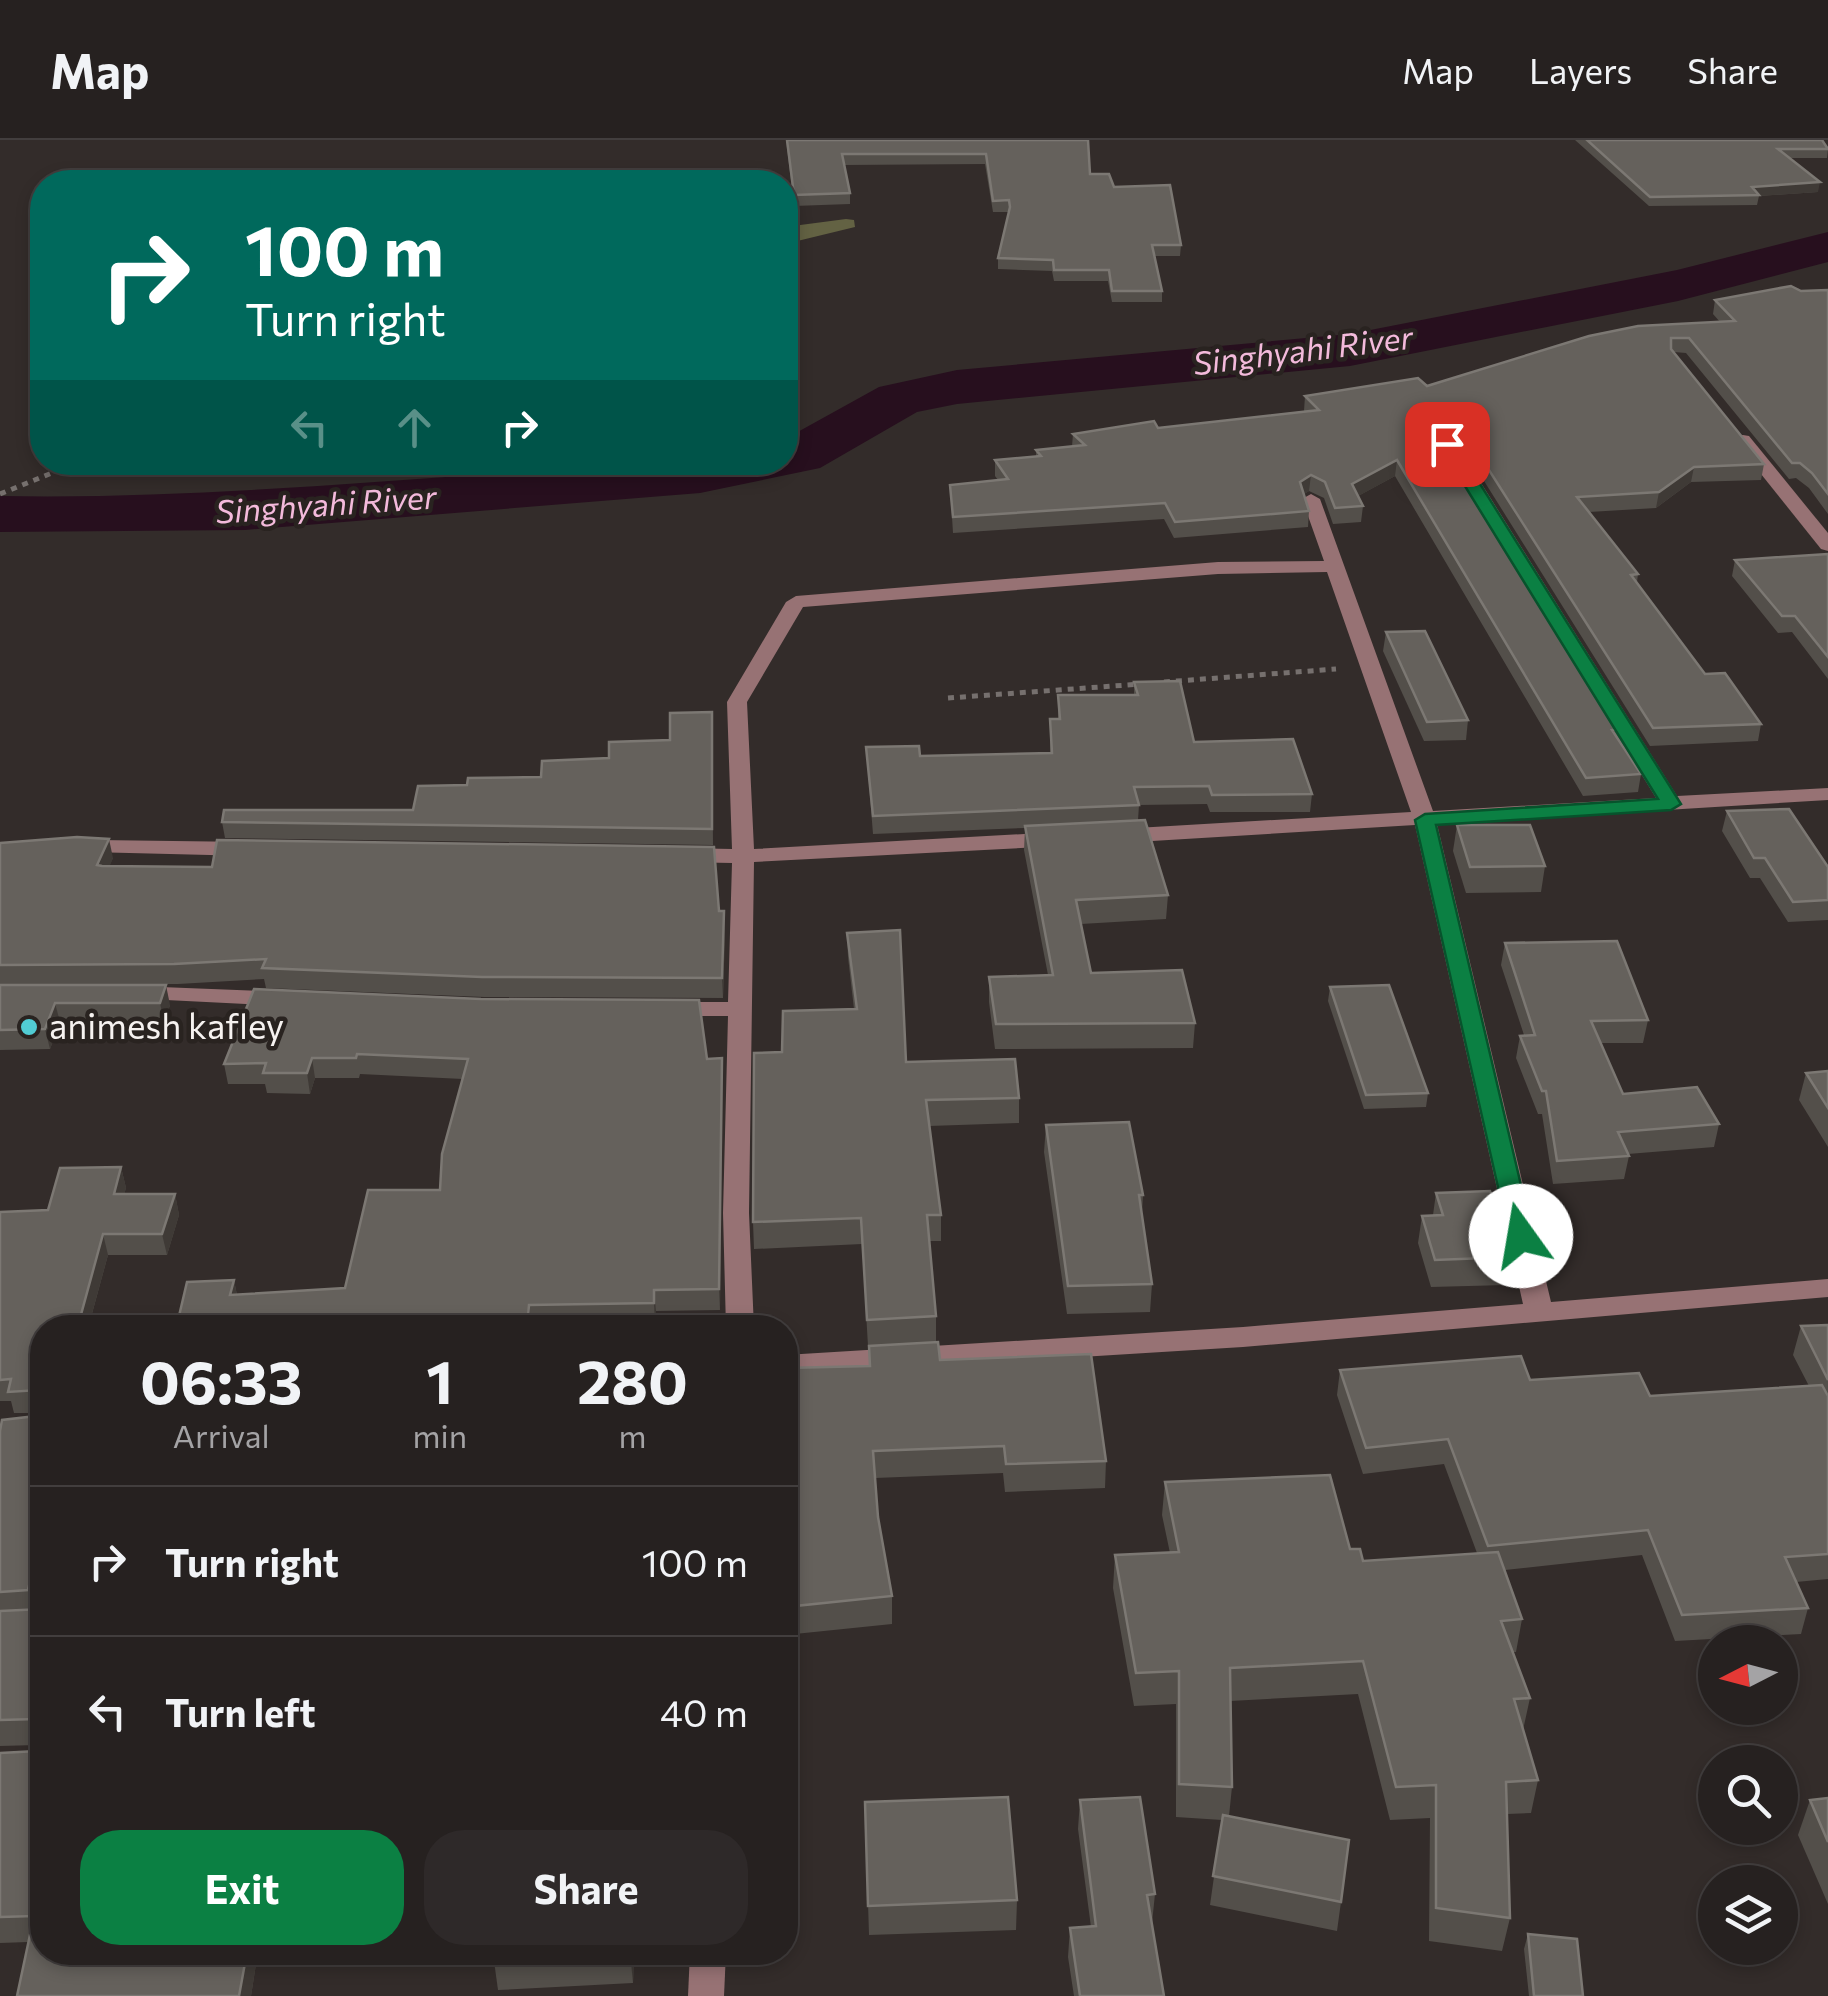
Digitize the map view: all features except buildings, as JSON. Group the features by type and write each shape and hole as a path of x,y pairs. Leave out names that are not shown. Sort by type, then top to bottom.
{"street":[{"path":"1735,430 1828,545"},
{"path":"1447,444 1671,804"},
{"path":"1311,499 1425,820 1538,1312"},
{"path":"740,1315 736,1213 743,856 737,702 796,602 1218,568 1336,566"},
{"path":"664,855 743,856 1828,794"},
{"path":"97,847 273,850"},
{"path":"104,993 301,1000"},
{"path":"642,1008 740,1009"},
{"path":"798,1364 1244,1336 1828,1288"},
{"path":"706,1996 707,1965"}],"path":[{"path":"0,494 46,475"},
{"path":"948,698 1371,666"}],"shaded area":[{"path":"846,219 854,220 855,227 798,241 798,225"}],"waterway":[{"name":"Singhyahi River","path":"798,455 899,399 957,387 1350,350 1678,285 1828,247"},
{"name":"Singhyahi River","path":"0,514 183,514 306,508 700,475"}],"place":[{"name":"animesh kafley","path":"29,1027"}],"route":[{"path":"1447,444 1671,804 1425,820 1521,1236"}]}
